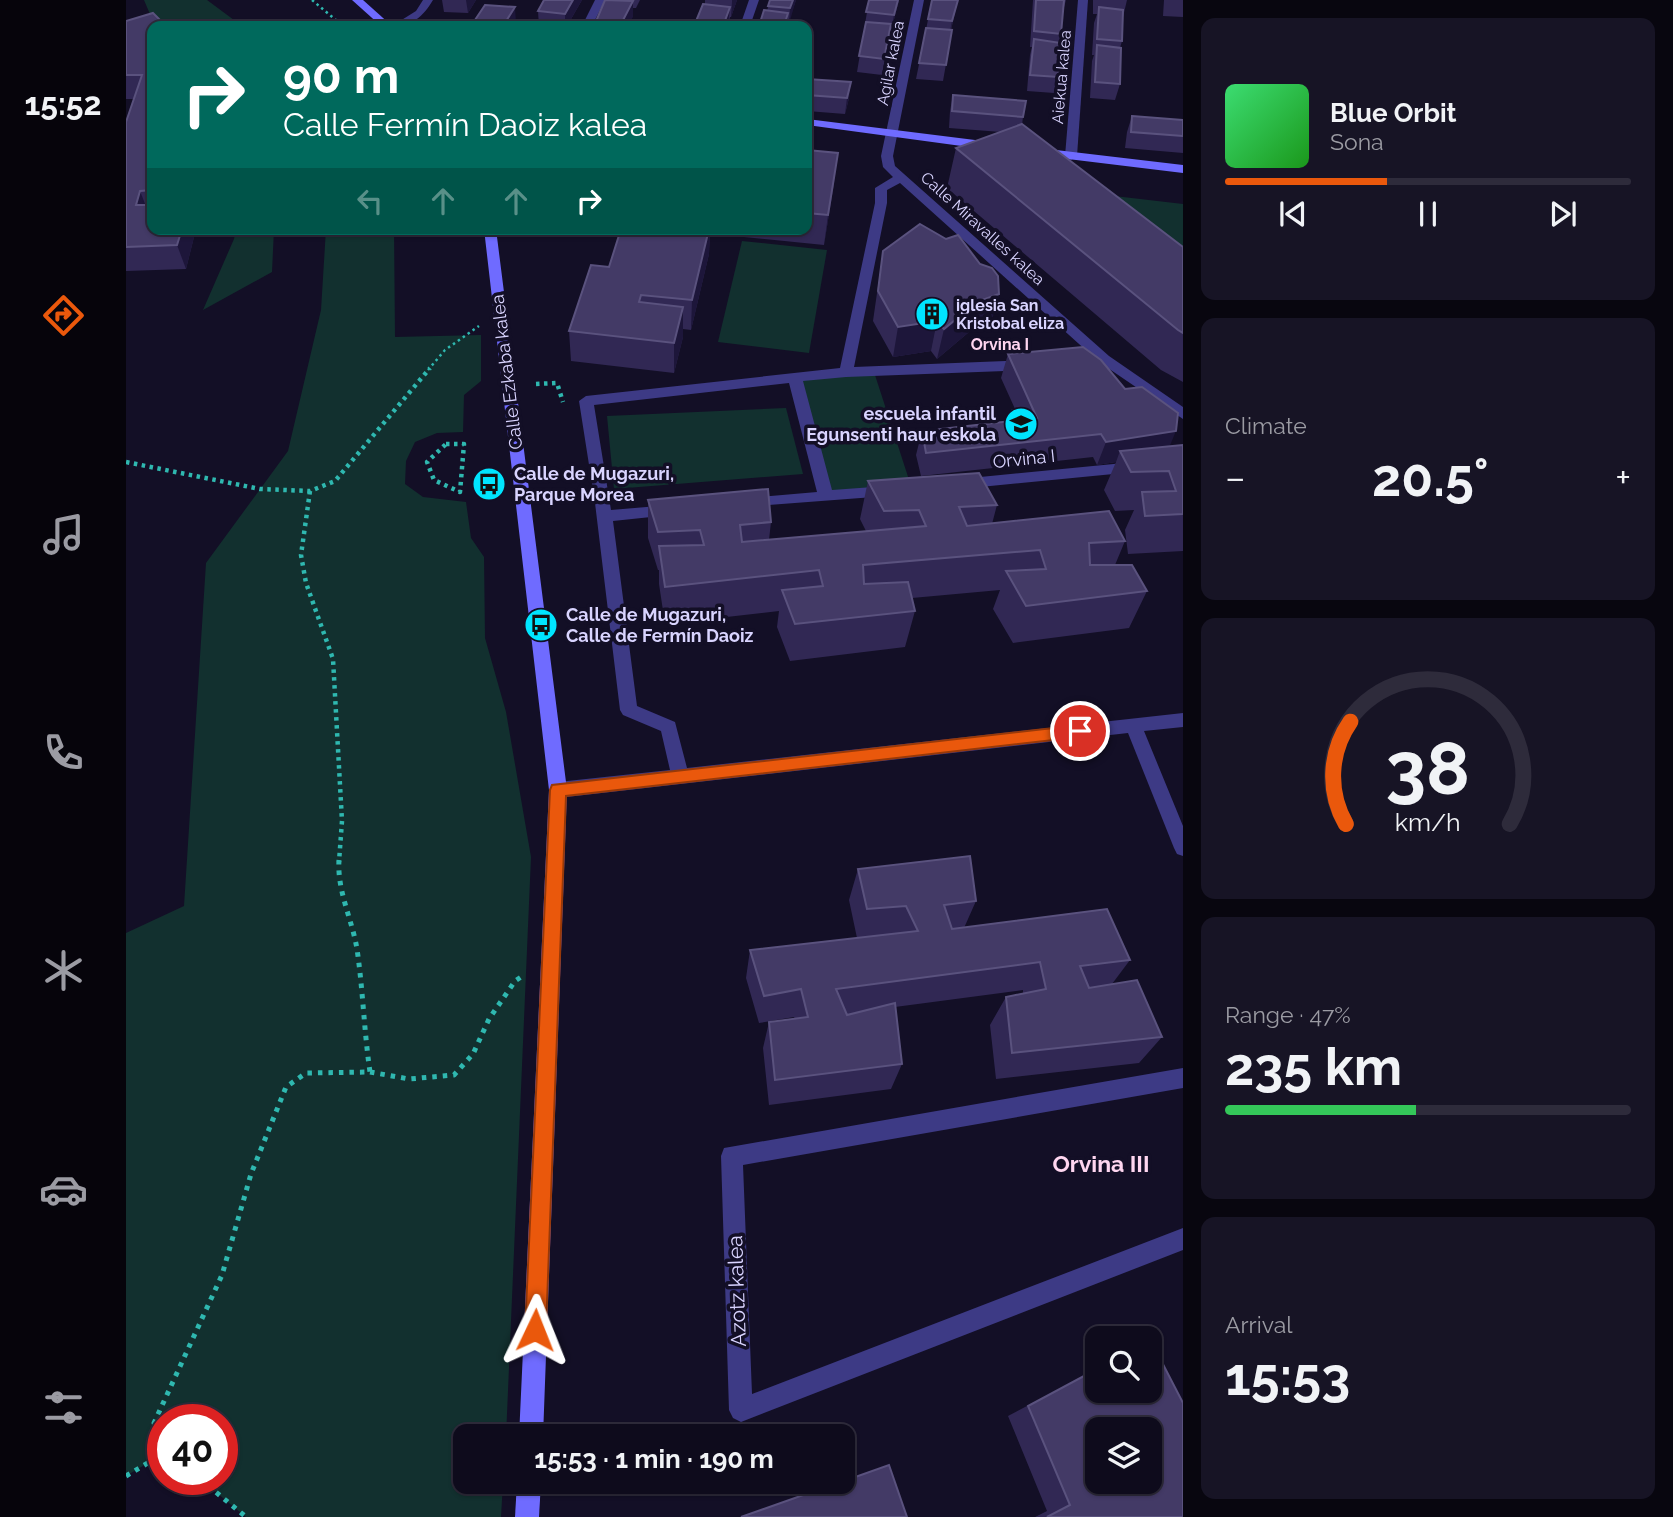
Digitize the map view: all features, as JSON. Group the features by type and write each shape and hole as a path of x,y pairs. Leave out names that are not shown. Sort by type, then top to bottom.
{"street":[{"path":"356,0 381,21"},
{"path":"406,21 420,13 429,0"},
{"path":"590,21 600,0"},
{"path":"747,21 754,0"},
{"name":"Agilar kalea","path":"893,132 919,0"},
{"name":"Aiekua kalea","path":"1071,156 1083,0"},
{"path":"812,123 1183,169"},
{"name":"Calle Miravalles kalea","path":"893,132 887,161 900,178 1104,359 1183,414"},
{"path":"846,372 881,203 881,188 900,178"},
{"name":"Calle Ezkaba kalea","path":"490,235 558,790 532,1424"},
{"path":"1082,362 1104,359"},
{"path":"680,776 669,727 629,710 586,401 846,372 1044,364"},
{"path":"795,378 826,496"},
{"name":"Orvina I","path":"939,486 1156,465"},
{"path":"729,505 900,490"},
{"path":"604,516 687,509"},
{"path":"558,790 1183,720"},
{"path":"1133,725 1183,848"},
{"name":"Azotz kalea","path":"1183,1078 732,1156 741,1409 1183,1239"},
{"path":"527,1517 528,1494"}],"path":[{"path":"312,0 337,21"},
{"path":"126,461 260,489 310,491 335,481 445,350 499,311"},
{"path":"536,384 557,383 564,405 586,401"},
{"path":"446,444 464,444 460,492 434,480 427,462 446,444"},
{"path":"310,491 301,555 306,583 333,659 342,821 338,877 357,948 363,1026 370,1072"},
{"path":"163,1404 222,1275 251,1174 286,1087 306,1073 370,1072 409,1079 454,1075 473,1054 489,1018 515,981 551,956"},
{"path":"126,1476 147,1464"},
{"path":"219,1495 246,1517"}],"green space":[{"path":"144,0 207,0 235,21 153,21"},
{"path":"1080,192 1183,204 1183,278"},
{"path":"235,235 274,235 272,272 203,310"},
{"path":"326,235 394,235 395,337 481,335 481,381 464,395 463,432 437,433 415,442 406,461 405,484 423,497 466,502 471,538 484,557 485,638 506,712 531,857 507,1424 453,1424 453,1494 502,1494 501,1517 246,1517 219,1495 238,1495 238,1404 147,1404 147,1464 126,1476 126,933 184,906 206,563 288,451 321,310"},
{"path":"742,241 827,250 809,353 718,342"},
{"path":"874,372 912,489 826,496 795,378"},
{"path":"786,408 803,474 614,489 607,416"}],"building":[{"path":"544,0 573,0 565,14 538,11"},
{"path":"605,0 633,1 623,21 596,21"},
{"path":"770,0 793,0 790,8 768,6"},
{"path":"869,0 898,0 894,15 866,12"},
{"path":"932,0 958,0 952,21 928,19"},
{"path":"1036,0 1064,0 1061,34 1034,31"},
{"path":"703,4 730,7 725,21 696,21"},
{"path":"485,5 515,7 506,21 474,21"},
{"path":"1099,7 1123,10 1122,41 1097,39"},
{"path":"764,10 788,13 786,21 761,21"},
{"path":"153,13 161,21 147,21 147,190 140,191 136,205 147,205 147,235 180,235 177,245 126,247 126,122 142,75 126,75 126,21"},
{"path":"866,22 891,24 884,59 859,56"},
{"path":"926,28 952,30 946,65 919,63"},
{"path":"1034,39 1061,43 1058,77 1030,75"},
{"path":"1097,45 1121,48 1120,84 1095,82"},
{"path":"812,79 851,82 847,98 812,95"},
{"path":"953,95 1026,101 1023,117 952,111"},
{"path":"1132,116 1183,120 1183,136 1131,132"},
{"path":"1022,124 1183,247 1183,333 956,148"},
{"path":"812,150 838,153 828,215 812,213"},
{"path":"920,224 946,239 958,235 980,264 992,268 998,276 999,294 977,302 944,329 937,321 898,327 878,291 883,251"},
{"path":"619,235 708,235 692,300 641,295 639,302 683,307 674,343 569,331 591,265 609,267"},
{"path":"1083,347 1101,360 1125,389 1142,387 1178,413 1176,431 1106,442 1101,434 926,453 922,431 1037,418 1008,354"},
{"path":"1183,445 1183,514 1145,516 1142,492 1176,491 1169,471 1131,472 1120,451"},
{"path":"979,473 997,505 959,507 967,526 1109,511 1125,541 1089,543 1090,565 1132,565 1147,591 1026,606 1006,571 1046,569 1040,550 863,565 864,584 908,582 915,611 795,624 782,590 823,586 819,570 665,587 659,546 704,545 700,530 658,532 648,500 768,489 771,522 740,525 742,542 926,526 919,510 884,511 868,481"},
{"path":"970,856 976,901 944,905 952,929 1107,909 1130,960 1080,966 1089,988 1137,980 1162,1037 1012,1053 1006,997 1046,989 1040,962 836,989 847,1015 895,1003 902,1064 775,1080 769,1022 808,1017 801,989 764,996 750,950 918,931 906,906 867,909 858,869"},
{"path":"1162,1362 1183,1403 1183,1517 1047,1517 1070,1505 1028,1406 1085,1375 1085,1403 1162,1403"},
{"path":"889,1465 907,1517 741,1517 806,1494 855,1494 855,1477"}],"place":[{"name":"iglesia San Kristobal eliza","path":"932,314"},
{"name":"escuela infantil Egunsenti haur eskola","path":"1021,424"},
{"name":"Calle de Mugazuri, Parque Morea","path":"489,484"},
{"name":"Calle de Mugazuri, Calle de Fermín Daoiz","path":"541,625"}],"district":[{"name":"Orvina I","path":"1000,344"},
{"name":"Orvina III","path":"1101,1164"}],"route":[{"path":"535,1330 558,790 1080,731"}]}
